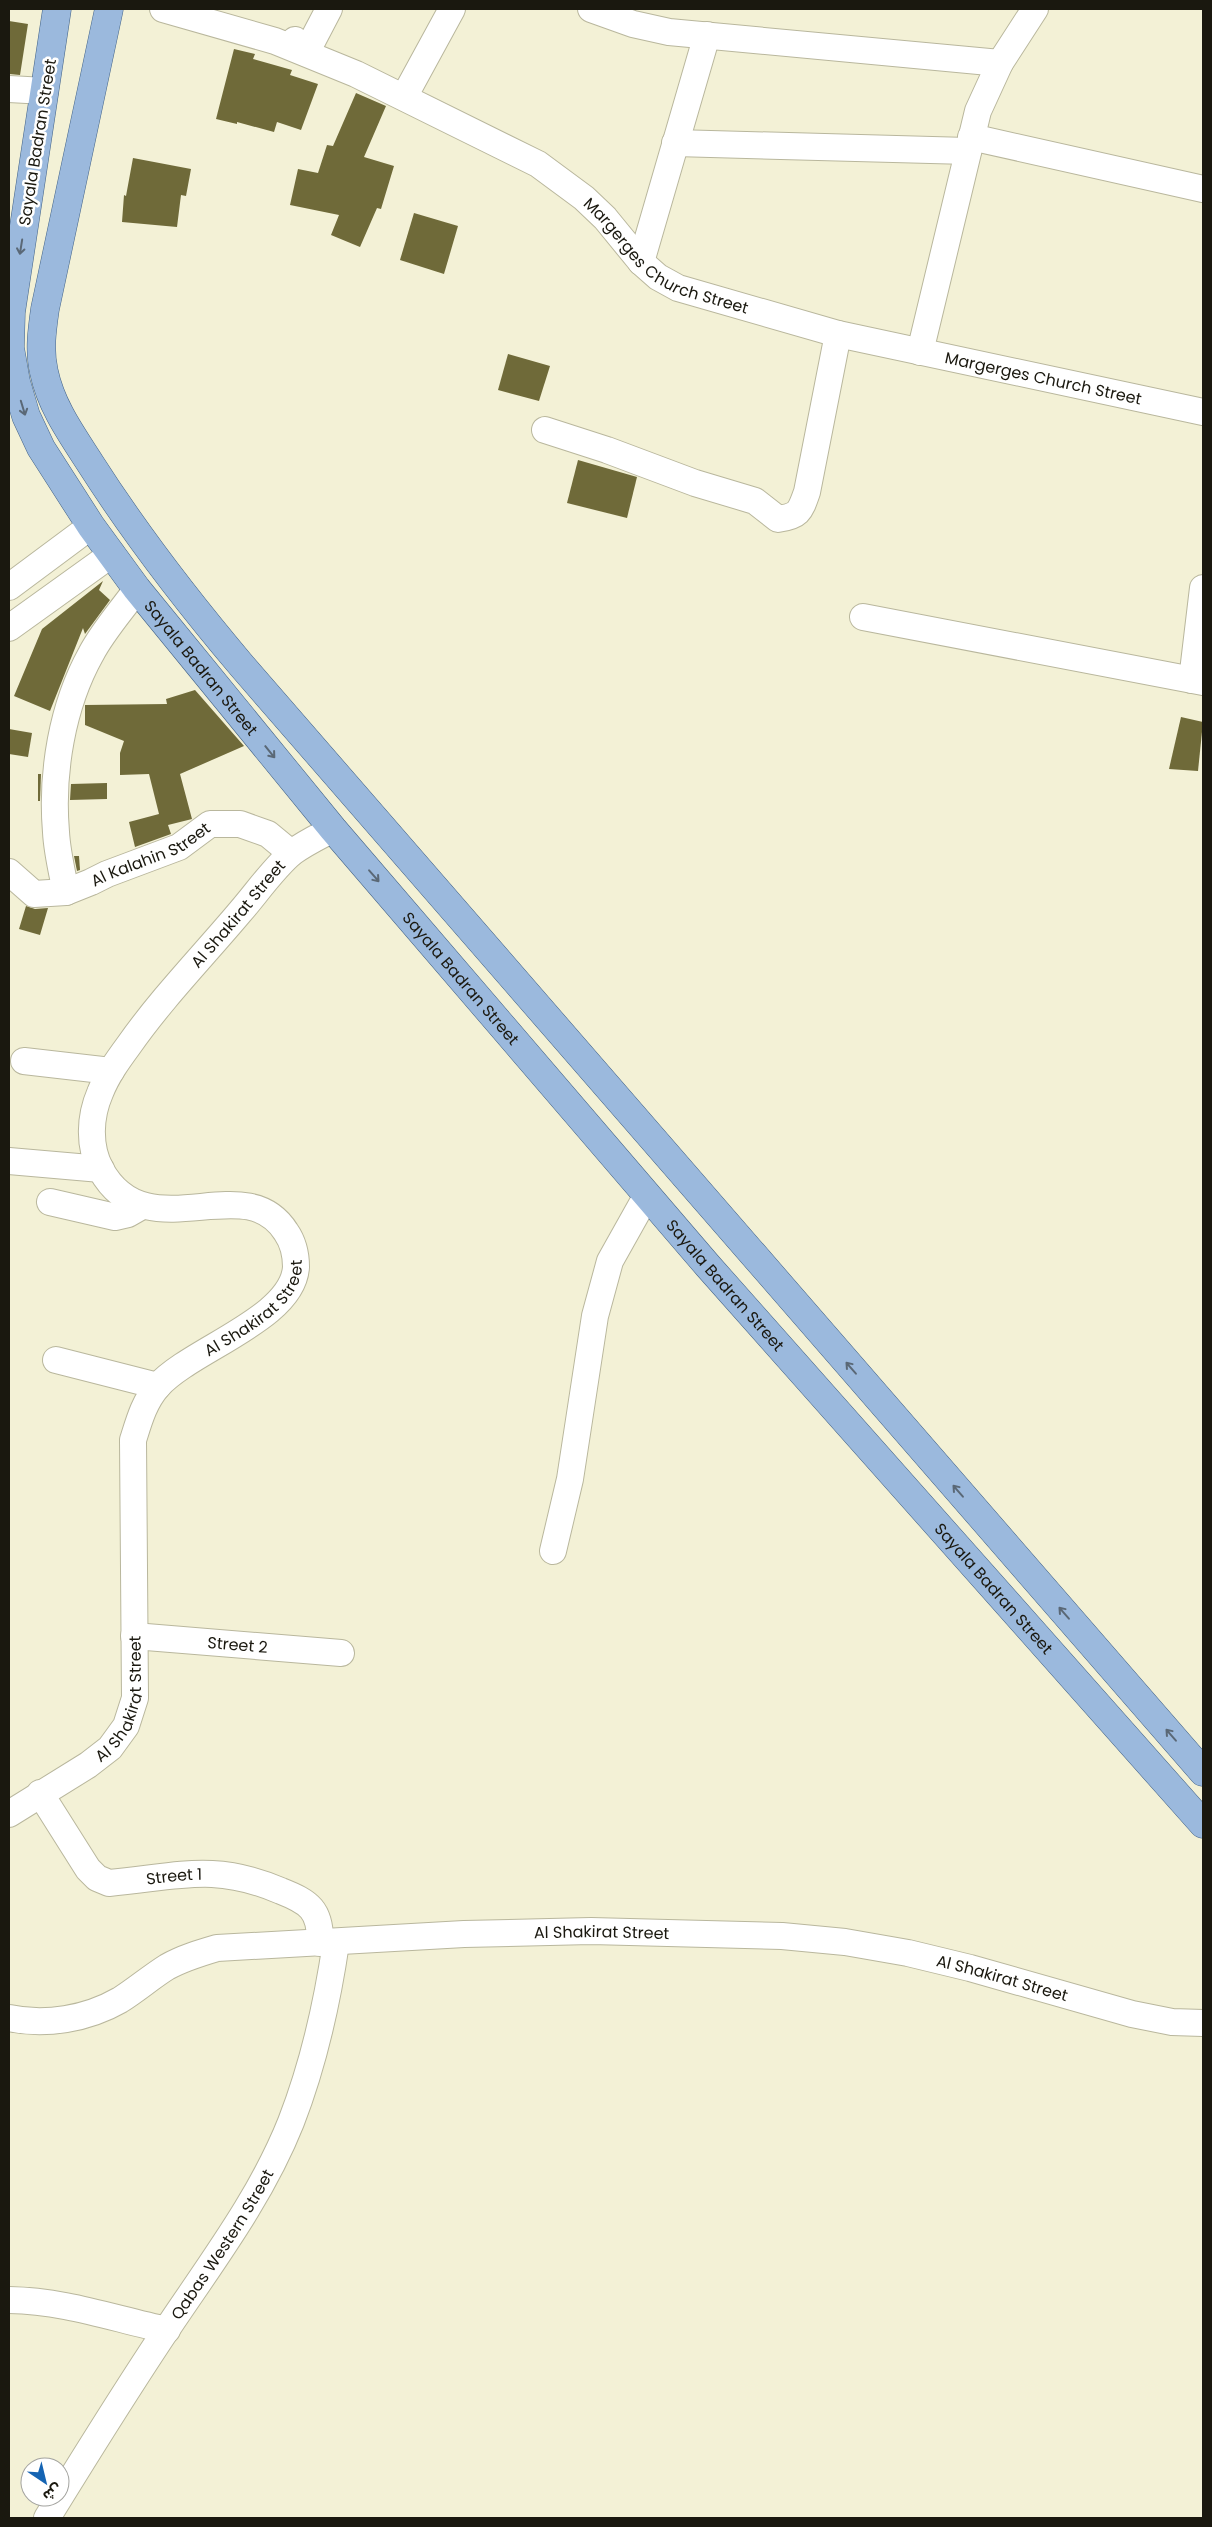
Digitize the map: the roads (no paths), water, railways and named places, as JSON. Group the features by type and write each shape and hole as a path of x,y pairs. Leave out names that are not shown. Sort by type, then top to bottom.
{"main road":[{"name":"Sayala Badran Street","path":"57,9 11,312 10,348 16,382 26,416 41,448 91,526 137,589 333,829 708,1266 1203,1824"},
{"name":"Sayala Badran Street","path":"109,9 44,316 41,340 44,372 53,403 108,492 195,610 1203,1772"},
{"path":"708,1266 731,1230"}],"street":[{"name":"Margerges Church Street","path":"163,9 257,35 306,53 356,74 538,164 562,180 605,218 641,262 658,277 678,288 838,334 1203,412"},
{"path":"227,9 266,20 281,29 306,53 329,9"},
{"path":"404,97 452,9"},
{"path":"591,9 633,24 669,32 1000,63"},
{"path":"920,352 981,103 1000,63 1035,9"},
{"path":"641,262 707,35"},
{"path":"9,89 46,91"},
{"path":"676,144 970,144 1203,189"},
{"path":"545,430 607,450 695,483 755,501 778,519 793,517 801,509 807,492 838,334"},
{"path":"9,587 91,526"},
{"path":"9,628 112,554"},
{"path":"863,617 1198,681 1203,588"},
{"path":"66,892 56,832 55,786 61,740 73,696 91,653 137,589"},
{"name":"Al Kalahin Street","path":"9,872 34,894 66,892 179,847 210,824 240,824 268,834 291,853"},
{"name":"Al Shakirat Street","path":"9,1814 40,1793 88,1765 110,1748 126,1726 135,1698 133,1440 141,1412 158,1386 176,1369 270,1311 288,1292 296,1268 293,1243 280,1221 258,1208 233,1204 171,1210 142,1206 118,1192 101,1169 92,1145 92,1118 99,1094 111,1071 144,1024 291,853 333,829"},
{"path":"24,1061 111,1071"},
{"path":"9,1161 101,1169"},
{"path":"553,1551 570,1479 595,1316 610,1261 647,1195"},
{"path":"50,1202 115,1217 142,1206"},
{"path":"56,1360 158,1386"},
{"name":"Street 2","path":"134,1636 341,1653"},
{"name":"Street 1","path":"40,1793 88,1869 97,1878 109,1883 199,1872 256,1880 303,1900 314,1911 328,1943"},
{"name":"Al Shakirat Street","path":"9,2018 24,2021 57,2021 89,2014 119,2000 168,1967 192,1956 217,1948 464,1934 591,1931 782,1936 845,1942 908,1953 970,1968 1132,2014 1172,2022 1203,2024"},
{"name":"Qabas Western Street","path":"47,2518 167,2330 231,2234 263,2180 290,2124 312,2065 327,2004 328,1943"},
{"path":"9,2300 39,2301 78,2307 121,2320 167,2330"}]}
